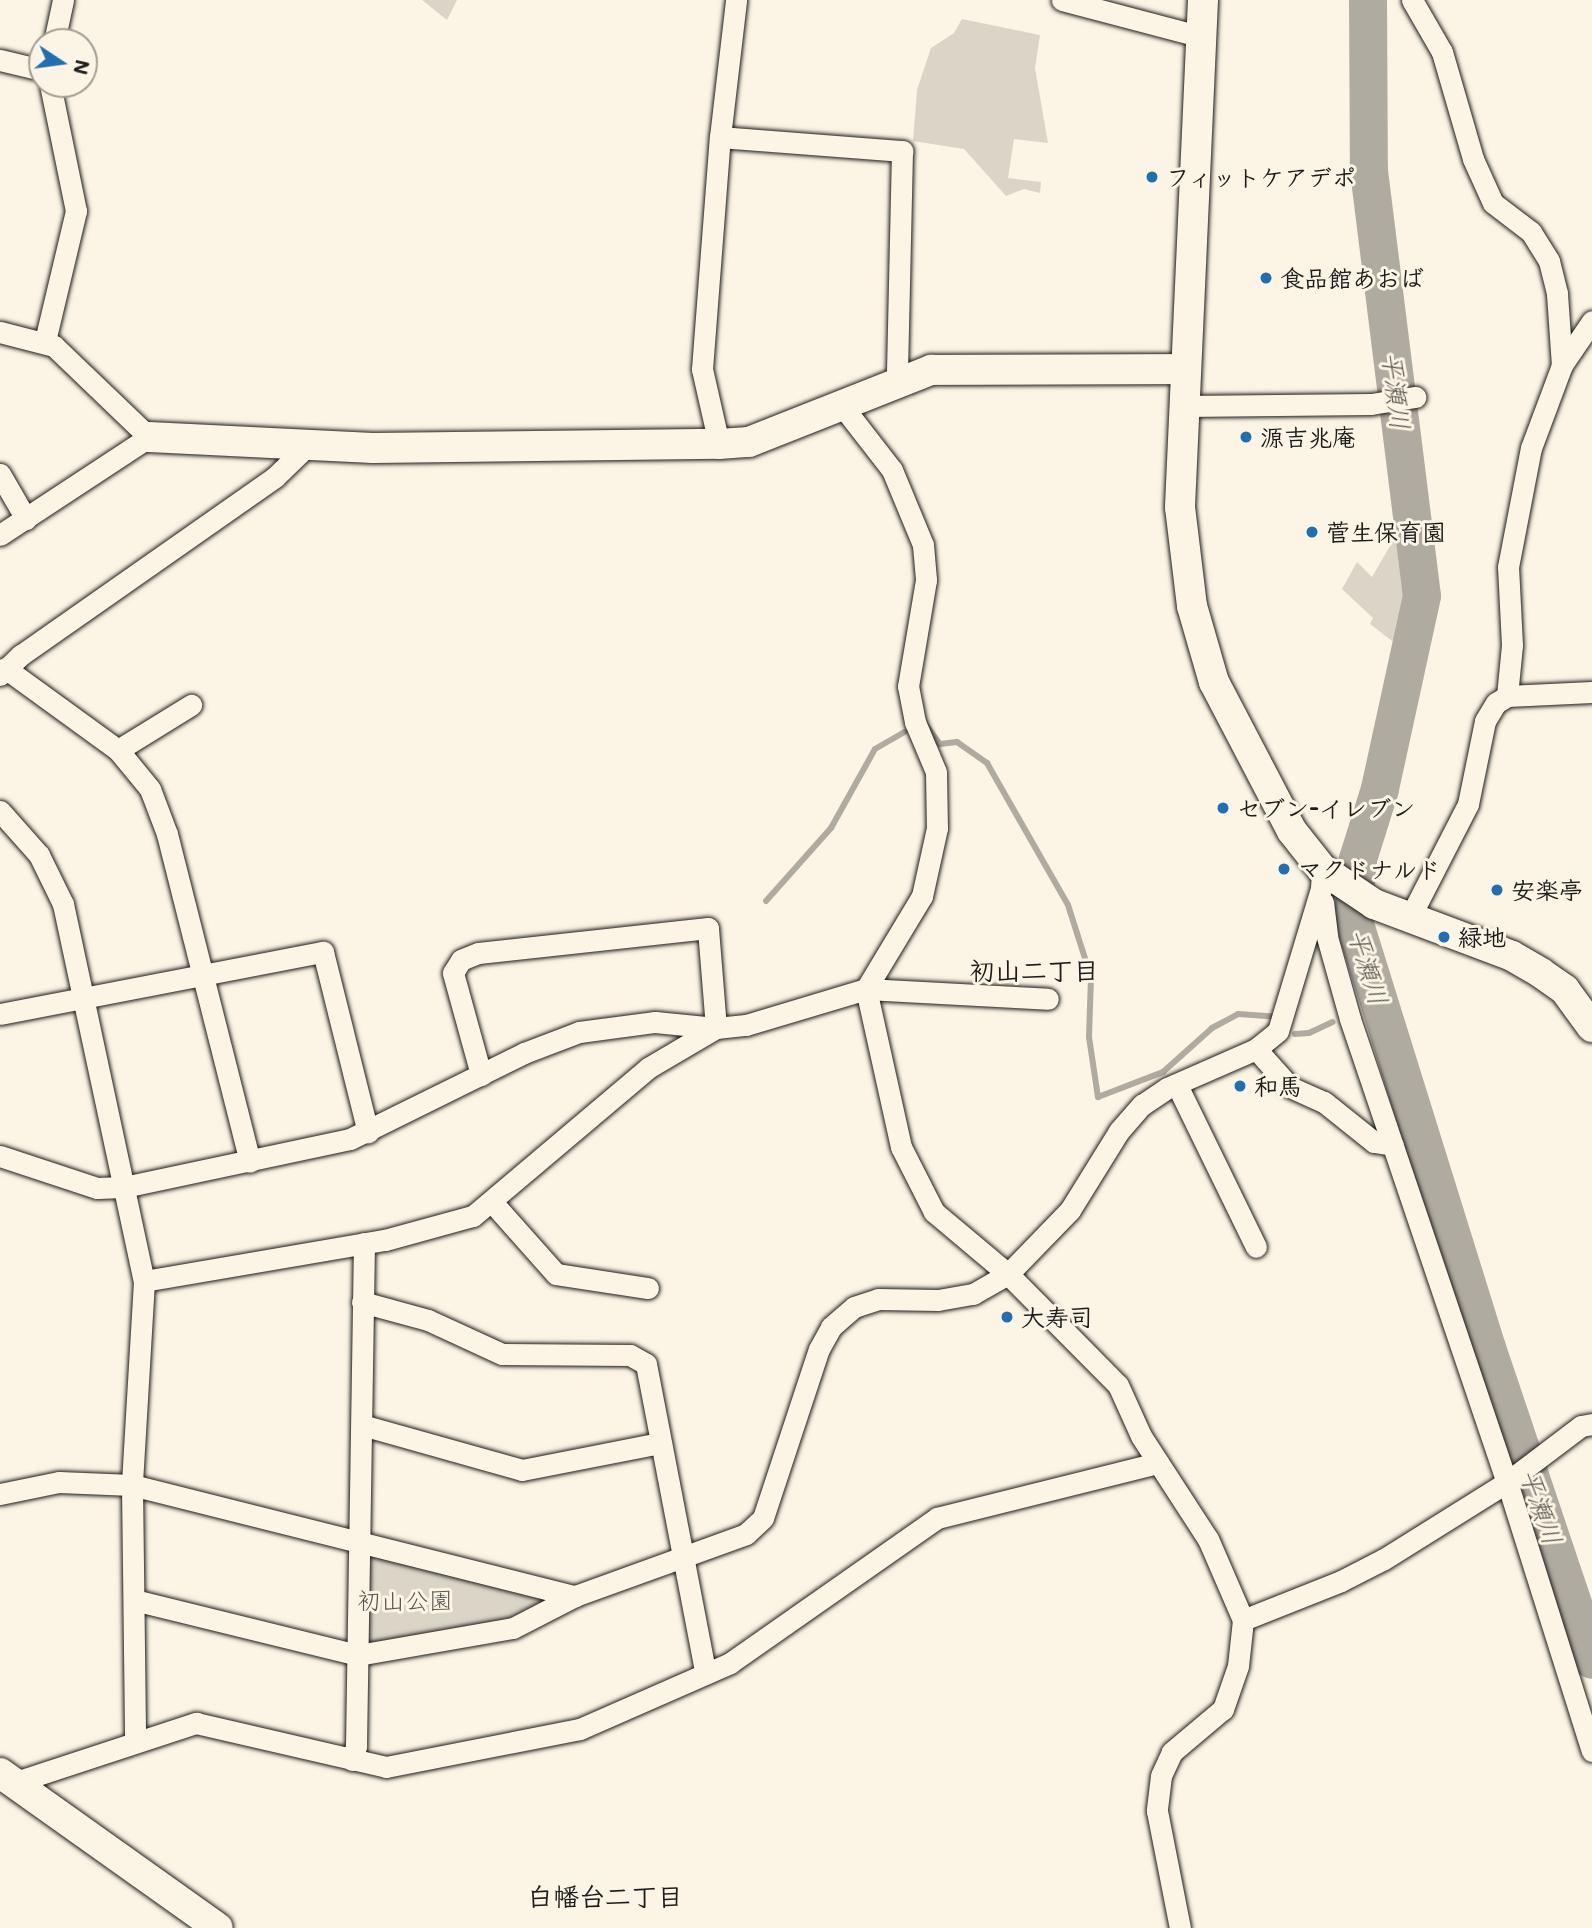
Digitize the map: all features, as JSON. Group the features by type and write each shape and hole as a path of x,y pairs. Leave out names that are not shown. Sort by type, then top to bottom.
{"street":[{"path":"57,28 63,0"},
{"path":"719,444 702,369 720,137 736,0"},
{"path":"1062,0 1202,37"},
{"path":"1203,0 1180,507 1200,639 1214,682 1243,744 1292,831 1327,880 1409,919 1512,956 1541,972 1565,990 1592,1027"},
{"path":"1412,0 1442,52 1473,159 1493,203 1531,232 1549,261 1557,294 1562,365"},
{"path":"0,60 28,67"},
{"path":"45,341 76,211 53,98"},
{"path":"720,137 902,151 897,380"},
{"path":"1409,919 1468,804 1485,721 1507,696 1512,645 1508,567 1531,447 1562,365 1592,321"},
{"path":"0,334 45,341 149,437"},
{"path":"0,535 149,437 307,446 719,444 749,442 897,380 931,370 1186,369"},
{"path":"1185,406 1380,402 1411,397"},
{"path":"840,403 892,470 923,545 926,580 908,686 915,722 936,772 939,797 931,868 922,896 866,989 901,1147 934,1212 1008,1274 1118,1385 1158,1462 1208,1539 1243,1620 1238,1666 1223,1709 1172,1752 1161,1776 1157,1811 1180,1928"},
{"path":"250,1163 167,834 150,789 118,750 3,671 275,477 307,446"},
{"path":"0,474 26,519"},
{"path":"1507,696 1592,692"},
{"path":"118,750 191,705"},
{"path":"0,811 39,855 64,904 82,1001 144,1281 132,1485 135,1740"},
{"path":"134,1600 358,1655 513,1628 575,1596 746,1534 763,1518 819,1349 831,1327 854,1307 892,1297 938,1300 973,1294 1008,1274 1070,1210 1119,1131 1142,1105 1177,1085 1256,1049 1278,1031 1327,880"},
{"path":"1327,880 1333,960 1393,1145 1511,1478 1592,1751"},
{"path":"481,1075 453,973 461,960 478,953 701,925 708,928 716,1028"},
{"path":"0,1014 82,1001 323,952 368,1132"},
{"path":"0,1156 97,1188 124,1187 250,1163 368,1132 481,1075 579,1031 655,1022 716,1028 746,1025 866,989 1048,999"},
{"path":"144,1281 364,1243 473,1216 648,1068 716,1028"},
{"path":"1256,1049 1290,1087 1324,1102 1374,1142 1393,1145"},
{"path":"1177,1085 1256,1247"},
{"path":"492,1202 556,1274 648,1288"},
{"path":"352,1760 358,1655 364,1243"},
{"path":"362,1302 428,1320 502,1354 630,1355 646,1364 705,1671"},
{"path":"1243,1620 1352,1576 1511,1478 1581,1426 1592,1424"},
{"path":"362,1425 522,1470 660,1443"},
{"path":"7,1778 196,1723 386,1767 580,1729 760,1644 895,1543 936,1518 1158,1462"},
{"path":"0,1494 59,1482 132,1485 358,1539 575,1596"},
{"path":"7,1778 218,1928"}],"green space":[{"path":"422,0 457,0 447,20"},
{"path":"962,19 1040,35 1035,68 1048,143 1014,139 1008,178 1041,182 1040,193 1024,189 1006,196 964,149 913,141 917,90 931,48 954,33"},
{"path":"1397,534 1407,618 1400,647 1370,624 1373,618 1342,589 1357,562 1372,577"},
{"name":"初山公園","path":"373,1554 543,1596 542,1605 498,1622 371,1644 365,1636 367,1557"}],"waterway":[{"name":"平瀬川","path":"1368,0 1369,171 1422,596 1380,789 1358,859 1353,918 1487,1348 1592,1660"},
{"path":"926,725 940,744 957,742 987,763 1068,905 1091,977 1089,1037 1098,1097 1163,1072 1212,1028 1238,1014 1270,1016"},
{"path":"766,901 831,828 875,749 905,732"},
{"path":"1365,1008 1379,1001"},
{"path":"1295,1034 1309,1033 1333,1022"}],"place":[{"name":"フィットケアデポ","path":"1152,177"},
{"name":"食品館あおば","path":"1266,278"},
{"name":"源吉兆庵","path":"1246,437"},
{"name":"菅生保育園","path":"1312,532"},
{"name":"セブン-イレブン","path":"1223,808"},
{"name":"マクドナルド","path":"1284,869"},
{"name":"安楽亭","path":"1497,890"},
{"name":"緑地","path":"1444,937"},
{"name":"和馬","path":"1240,1086"},
{"name":"大寿司","path":"1007,1317"}],"district":[{"name":"初山二丁目","path":"1034,971"},
{"name":"白幡台二丁目","path":"605,1897"}]}
